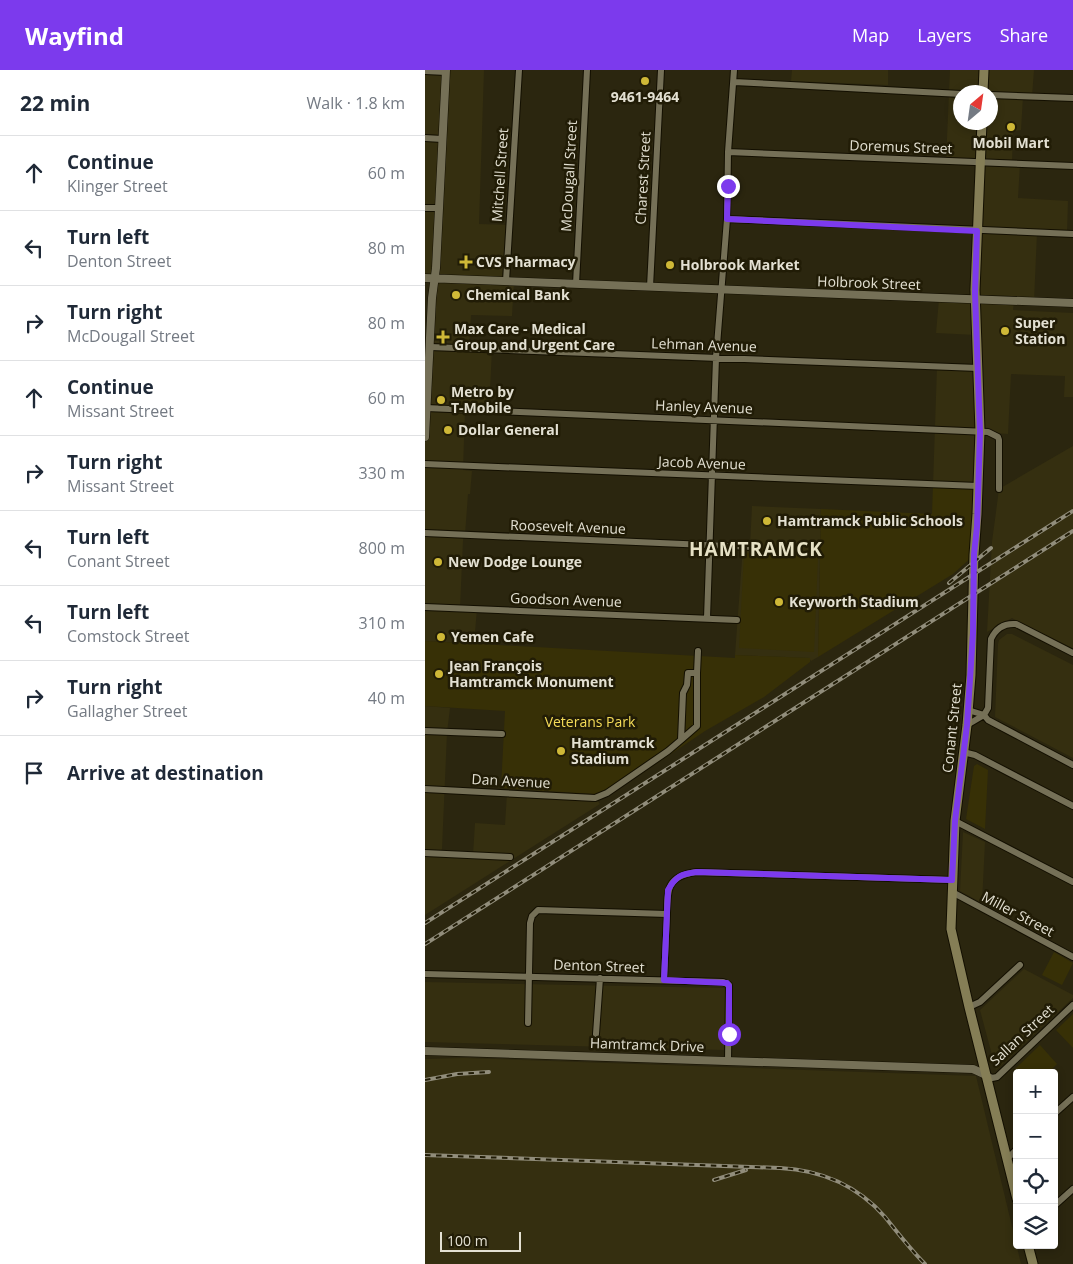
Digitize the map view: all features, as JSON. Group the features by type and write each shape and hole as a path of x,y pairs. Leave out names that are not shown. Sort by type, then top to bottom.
{"main road":[{"path":"983,85 984,70"},
{"name":"Conant Street","path":"982,130 975,300 980,432 978,486 968,710 955,821 951,929 1013,1183"},
{"path":"1029,1249 1033,1264"}],"street":[{"name":"Mitchell Street","path":"506,281 519,70"},
{"name":"McDougall Street","path":"575,284 587,70"},
{"name":"Charest Street","path":"650,287 661,70"},
{"path":"707,618 716,358 723,289 728,152 734,70"},
{"path":"425,71 446,71 436,278 432,298 425,437"},
{"path":"734,82 953,94"},
{"path":"998,95 1073,98"},
{"path":"425,138 442,139"},
{"name":"Doremus Street","path":"728,152 1073,166"},
{"path":"425,208 439,208"},
{"path":"727,219 1073,234"},
{"name":"Holbrook Street","path":"425,278 1073,304"},
{"name":"Lehman Avenue","path":"429,347 978,368"},
{"name":"Hanley Avenue","path":"426,408 980,432"},
{"path":"980,432 991,433 998,437 999,488"},
{"name":"Jacob Avenue","path":"425,464 978,486"},
{"name":"Roosevelt Avenue","path":"425,533 753,546"},
{"name":"Goodson Avenue","path":"425,607 737,620"},
{"path":"967,725 983,715 988,708 991,639 995,631 1002,626 1008,623 1016,624 1073,654"},
{"path":"681,740 697,726 698,651"},
{"path":"681,740 683,693 687,685 688,673 697,673"},
{"path":"968,710 983,715 988,720 1073,765"},
{"path":"425,731 502,734"},
{"name":"Dan Avenue","path":"425,788 595,798 607,793 681,740"},
{"path":"963,752 975,755 1073,806"},
{"path":"955,821 1073,882"},
{"path":"425,853 510,857"},
{"path":"664,980 668,890 675,879 683,874 697,872 952,880"},
{"name":"Miller Street","path":"952,892 1073,957"},
{"path":"528,1023 530,923 532,916 538,910 667,914"},
{"path":"969,1007 980,1002 1020,966"},
{"name":"Denton Street","path":"425,974 723,982 729,986 728,1060"},
{"path":"596,1034 600,978"},
{"name":"Sallan Street","path":"986,1076 997,1077 1073,1005"},
{"name":"Hamtramck Drive","path":"425,1051 973,1068 986,1076"},
{"path":"1058,1110 1073,1097"},
{"path":"1007,1159 1013,1154"},
{"path":"1056,1204 1073,1189"}],"shaded area":[{"path":"425,70 484,70 479,224 510,225 506,281 514,281 512,316 471,315 469,348 492,349 489,411 465,410 463,470 472,471 465,535 463,535 460,608 477,609 474,644 425,641 425,437 436,279 425,278"},
{"path":"792,70 888,70 888,85 791,81"},
{"path":"950,70 1034,70 1032,97 1023,97 1021,130 1013,131 1012,163 1020,164 1018,198 1068,201 1067,234 1037,233 1034,302 1014,302 1013,310 1073,313 1073,397 1064,397 1065,376 1011,374 1008,434 980,432 978,486 933,485 937,367 977,368 976,335 936,333 939,299 975,300 980,163 946,161"},
{"path":"1073,446 1073,650 1012,618 987,632 992,542 999,489"},
{"name":"Keyworth Stadium","path":"752,506 821,509 818,657 811,661 809,658 735,655 743,546 750,546"},
{"path":"1007,634 1012,634 1073,665 1073,758 995,717 998,644 999,640"},
{"path":"425,706 450,708 447,733 442,849 440,853 473,855 475,823 505,825 507,793 595,798 600,804 425,915"},
{"path":"963,832 985,842 982,903 960,891"},
{"path":"1024,969 1073,995 1073,998 996,1070 980,1010"},
{"path":"425,982 727,988 724,1050 425,1042"},
{"path":"464,1058 976,1076 1013,1231 1013,1249 1017,1249 1021,1264 425,1264 425,1059"}],"green space":[{"path":"933,485 978,486 974,555 953,574 818,657 821,509 932,514"},
{"name":"Keyworth Stadium","path":"744,553 818,557 814,652 739,648"},
{"name":"Veterans Park","path":"425,641 735,658 735,655 810,658 810,662 764,697 705,731 610,795 501,788 505,711 425,706"},
{"path":"977,764 988,770 985,829 966,819 974,766"},
{"path":"1054,952 1073,963 1062,985 1042,975"},
{"path":"1073,1014 1073,1048 1056,1030"},
{"path":"1040,1045 1057,1064 1052,1069 1015,1069"}],"railway":[{"path":"425,923 1073,511"},
{"path":"425,944 1073,531"},
{"path":"949,583 991,548"},
{"path":"425,1080 457,1074 489,1072"},
{"path":"425,1155 780,1168 810,1172 851,1188 863,1197 885,1217 925,1264"},
{"path":"714,1180 746,1170"}],"place":[{"name":"9461-9464","path":"645,81"},
{"name":"Mobil Mart","path":"1011,127"},
{"name":"CVS Pharmacy","path":"466,262"},
{"name":"Holbrook Market","path":"670,265"},
{"name":"Chemical Bank","path":"456,295"},
{"name":"Super Station","path":"1005,331"},
{"name":"Max Care - Medical Group and Urgent Care","path":"443,337"},
{"name":"Metro by T-Mobile","path":"441,400"},
{"name":"Dollar General","path":"448,430"},
{"name":"Hamtramck Public Schools","path":"767,521"},
{"name":"New Dodge Lounge","path":"438,562"},
{"name":"Keyworth Stadium","path":"779,602"},
{"name":"Yemen Cafe","path":"441,637"},
{"name":"Jean François Hamtramck Monument","path":"439,674"},
{"name":"Hamtramck Stadium","path":"561,751"}],"district":[{"name":"HAMTRAMCK","path":"756,549"}],"route":[{"path":"728,186 727,219 977,231 975,316 980,432 971,675 955,821 952,880 697,872 683,874 675,879 668,890 664,980 727,983 729,986 729,1034"}]}
